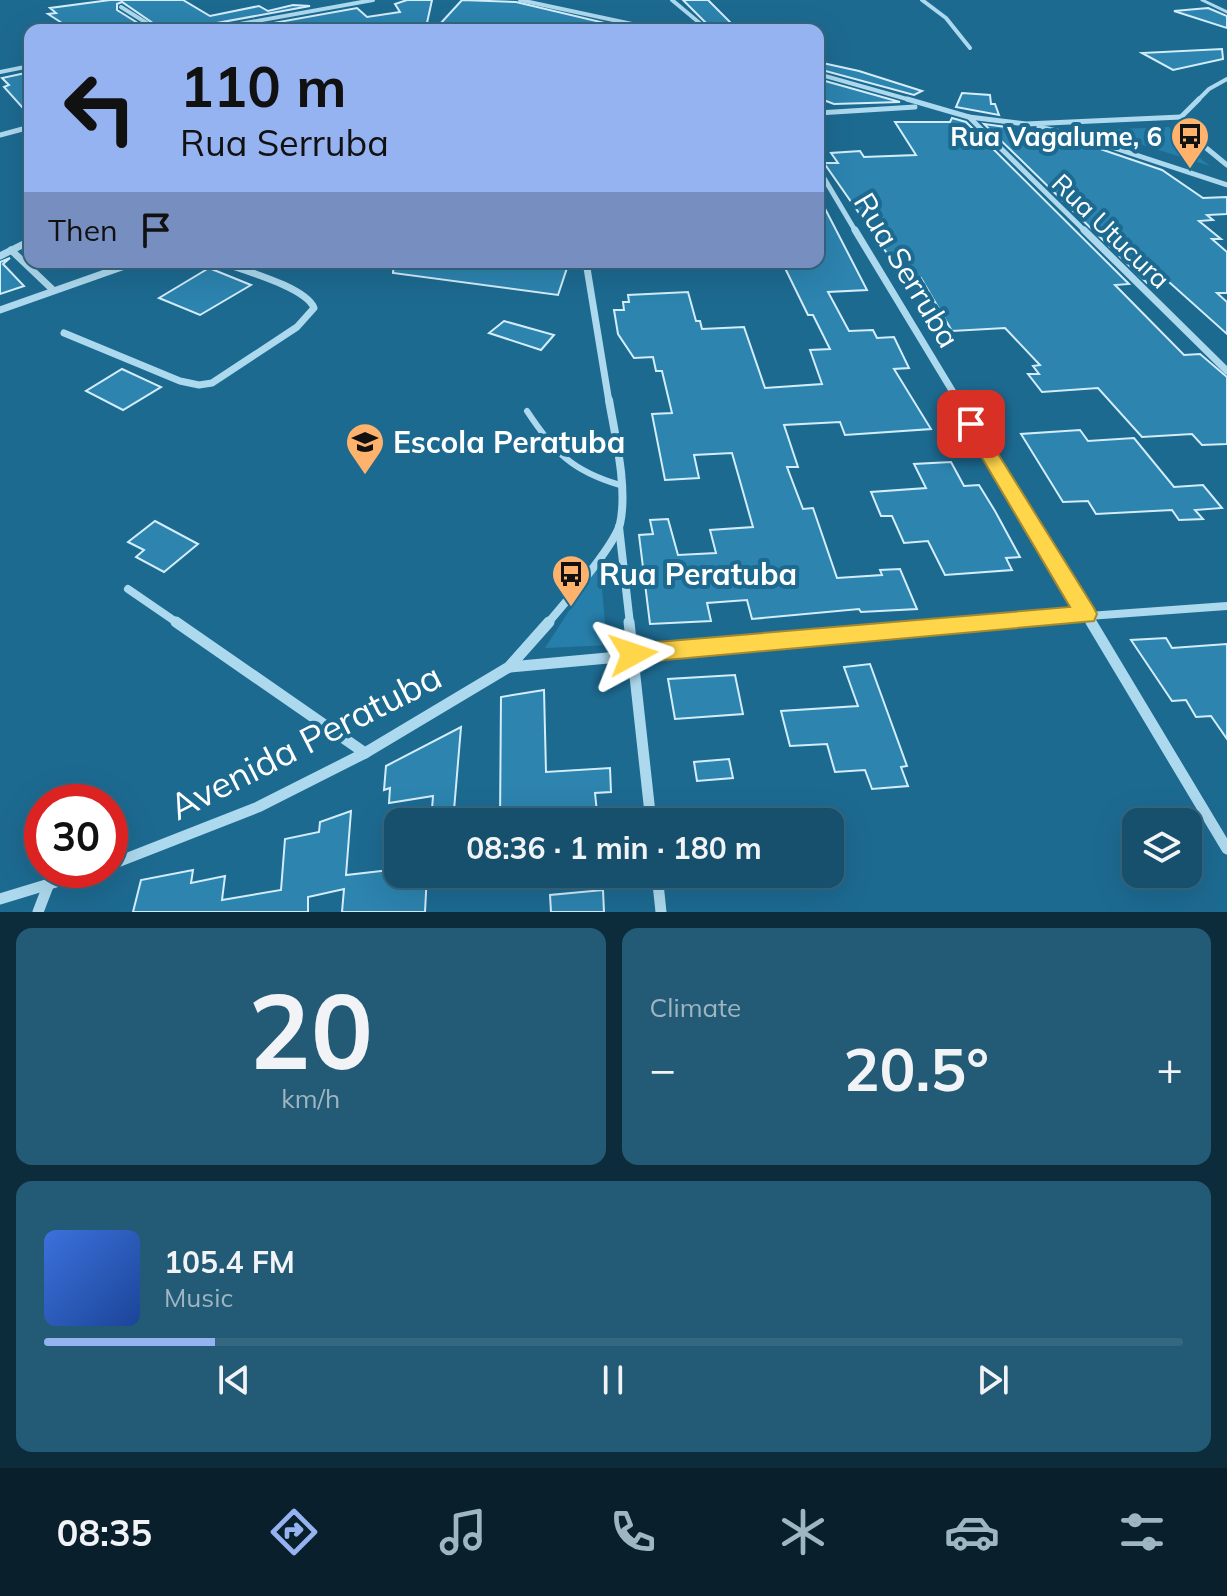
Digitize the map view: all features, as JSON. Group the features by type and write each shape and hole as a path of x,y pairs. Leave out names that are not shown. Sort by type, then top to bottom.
{"street":[{"path":"240,24 373,0"},
{"path":"520,0 632,24"},
{"path":"672,0 701,24"},
{"path":"922,0 946,18 970,48"},
{"path":"121,7 148,24"},
{"path":"0,72 24,67"},
{"path":"824,76 969,117 1026,124 1078,136 1227,185"},
{"path":"1026,124 1181,117 1209,89 1227,79"},
{"path":"824,113 924,106"},
{"name":"Rua Utucura","path":"969,117 1227,371"},
{"path":"1181,117 1205,147 1227,165"},
{"path":"0,135 24,129"},
{"name":"Rua Serruba","path":"824,178 1227,849"},
{"path":"0,256 24,244"},
{"path":"11,250 24,262"},
{"path":"30,268 52,289"},
{"path":"0,310 117,268"},
{"path":"64,333 180,381 199,385 212,383 297,327 314,308 312,302 290,288 237,268"},
{"path":"587,268 618,455 622,507 619,527 650,808"},
{"name":"Avenida Peratuba","path":"128,858 258,807 365,753 509,667 523,655 575,592 619,527"},
{"path":"128,589 365,753"},
{"path":"509,667 1086,614 1227,606"},
{"path":"0,899 41,888"},
{"path":"38,912 47,888"},
{"path":"658,888 661,912"}],"lane":[{"path":"1202,0 1227,12"},
{"path":"527,411 567,463 591,477 620,485"}],"shaded area":[{"path":"1169,127 1176,140 1210,166 1095,130"},
{"path":"600,563 605,624 610,645 545,648"}],"building":[{"path":"110,0 183,0 210,16 259,6 268,11 293,5 310,6 211,24 154,24 122,2 117,4 117,10 139,24 64,24 48,14 56,13 50,8"},
{"path":"407,0 432,0 427,23 268,24 357,8 367,17 400,12 395,4"},
{"path":"462,0 516,2 609,24 440,24"},
{"path":"683,0 708,0 732,24 707,24"},
{"path":"1208,8 1227,16 1227,28 1174,11"},
{"path":"1222,49 1223,59 1173,70 1142,53"},
{"path":"824,63 922,91 914,95 824,71"},
{"path":"24,73 24,109 4,87 9,85 2,78"},
{"path":"824,81 900,102 834,104 824,100"},
{"path":"962,93 990,95 991,104 995,104 999,115 956,107"},
{"path":"952,118 966,122 1129,284 1115,285 1184,355 1200,354 1227,377 1227,444 1202,445 1192,434 1142,437 1098,388 1042,392 1028,374 1039,374 1033,366 1040,365 1005,328 952,331 921,278 905,279 824,163 838,163 831,153 860,151 864,157 916,155 895,122 950,122"},
{"path":"984,124 1006,127 1010,136 1037,136 1042,143 1077,141 1162,170 1203,198 1227,197 1227,214 1207,215 1213,220 1199,221 1221,239 1212,239 1227,252 1227,293 1217,293 1227,302 1227,334 1169,282 1147,283"},
{"path":"824,207 867,290 828,292 849,331 873,330 877,338 894,337 909,368 894,369 931,429 845,435 840,422 784,425 798,467 787,467 803,509 813,508 837,578 882,575 880,570 900,569 917,609 861,612 859,609 752,619 747,600 707,603 711,621 650,624 639,535 653,534 650,520 668,519 678,555 716,553 710,530 753,527 732,453 694,455 699,478 665,480 652,414 672,413 662,371 656,371 653,357 634,358 618,334 614,310 624,310 623,302 629,302 628,295 688,292 696,321 700,321 702,329 744,327 765,388 822,384 810,350 830,349 813,315 808,315 785,268 824,268"},
{"path":"10,258 3,264 24,286 0,294 0,262"},
{"path":"209,268 251,285 200,315 159,298"},
{"path":"393,268 567,268 558,295 393,273"},
{"path":"504,321 554,335 541,350 489,333"},
{"path":"122,369 161,387 123,410 86,391"},
{"path":"1080,430 1088,441 1134,438 1174,487 1203,485 1222,508 1195,510 1203,519 1179,520 1172,510 1096,514 1088,501 1063,502 1021,434"},
{"path":"951,462 964,486 979,485 995,511 1020,557 1006,558 1012,570 945,575 928,541 904,543 892,516 881,516 871,492 926,488 914,464"},
{"path":"155,521 198,544 164,572 136,557 144,550 128,542"},
{"path":"1166,638 1172,648 1227,644 1227,739 1211,716 1196,717 1186,700 1172,701 1131,640"},
{"path":"870,664 907,766 901,767 908,786 872,789 865,770 835,772 827,744 790,746 781,711 858,706 844,667"},
{"path":"735,675 743,714 675,719 668,679"},
{"path":"544,690 546,772 610,768 611,792 595,793 597,808 500,808 501,697"},
{"path":"461,727 454,808 432,808 433,796 389,803 390,788 384,790 386,766"},
{"path":"729,759 733,778 697,781 694,762"},
{"path":"351,811 346,875 384,871 384,888 426,888 425,912 342,912 344,889 308,897 308,912 133,912 141,880 193,870 191,883 225,876 222,900 281,890 285,839 319,832 320,822"},
{"path":"603,890 604,912 551,912 550,895"}],"place":[{"name":"Rua Vagalume, 6","path":"1190,170"},
{"name":"Escola Peratuba","path":"365,476"},
{"name":"Rua Peratuba","path":"571,608"}],"route":[{"path":"633,654 1086,614 971,424"}]}
